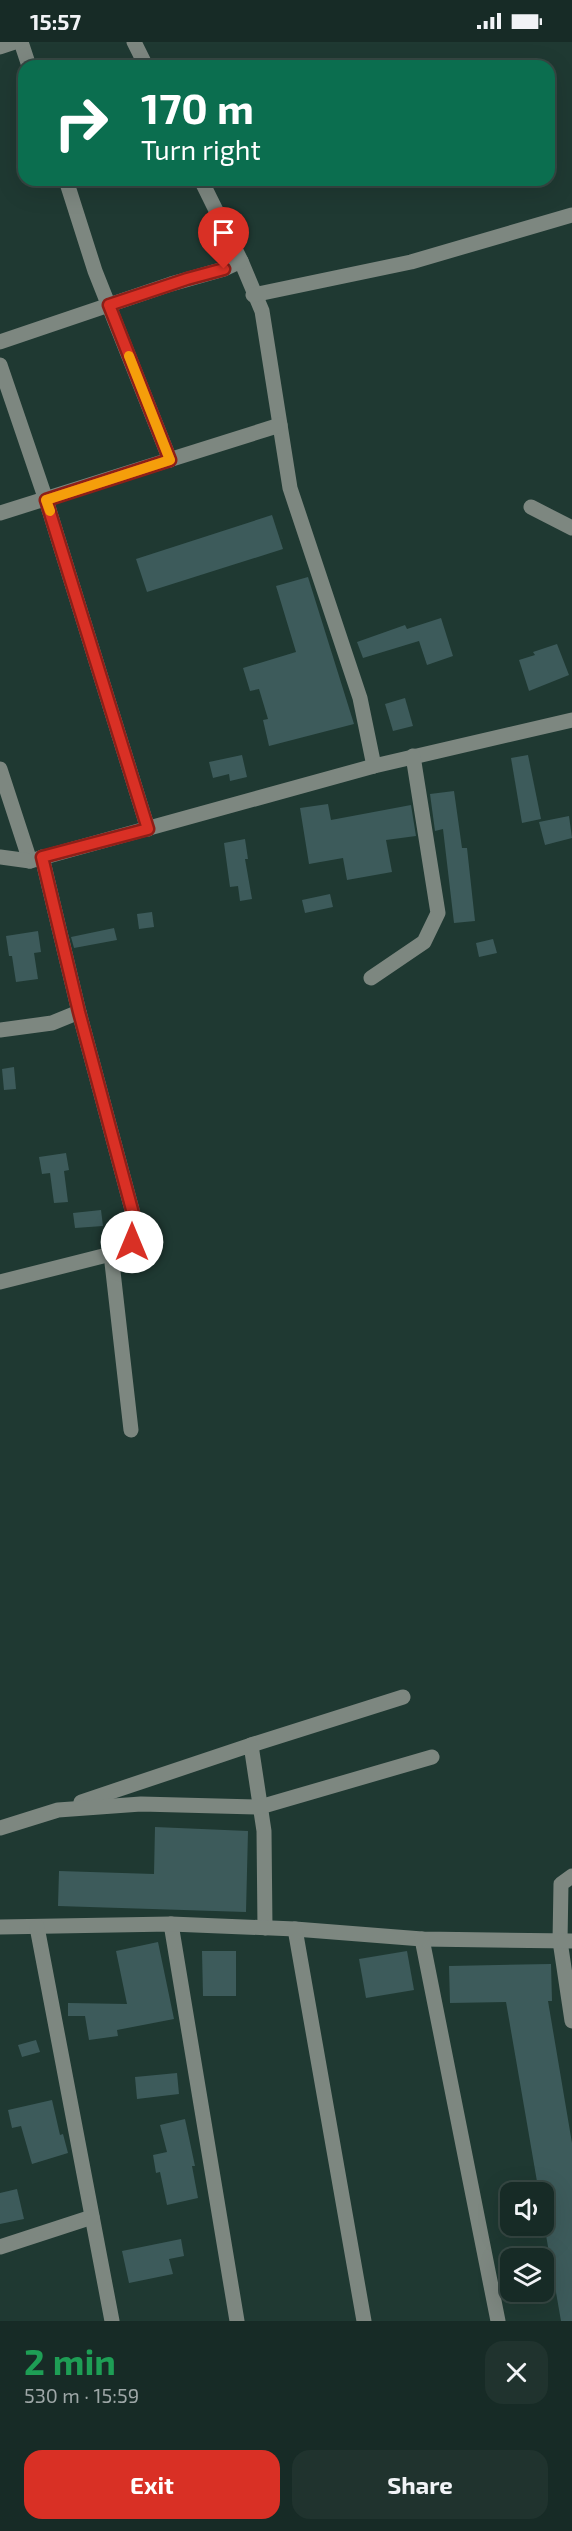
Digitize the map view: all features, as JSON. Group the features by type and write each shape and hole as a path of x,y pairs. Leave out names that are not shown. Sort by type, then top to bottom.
{"street":[{"path":"0,47 15,42"},
{"path":"21,42 27,60"},
{"path":"134,42 143,60"},
{"path":"68,186 95,272 170,460"},
{"path":"204,186 241,261 253,295 262,311 291,488 360,698 374,766"},
{"path":"253,295 411,262 572,215"},
{"path":"0,342 171,284 224,269 241,261"},
{"path":"0,365 46,500 148,829"},
{"path":"0,513 280,425"},
{"path":"531,507 572,528"},
{"path":"0,856 36,859 374,766 572,720"},
{"path":"371,978 424,942 438,913 413,756"},
{"path":"0,769 36,859 135,1221 135,1233 127,1248 0,1282"},
{"path":"0,1030 52,1023 79,1012"},
{"path":"111,1254 131,1430"},
{"path":"0,1828 403,1697"},
{"path":"251,1745 264,1831 265,1928"},
{"path":"57,1810 141,1804 260,1807 432,1757"},
{"path":"572,1876 561,1884 572,2020"},
{"path":"171,1924 237,2321"},
{"path":"0,1927 171,1924 295,1929 422,1939 566,1941"},
{"path":"37,1927 112,2321"},
{"path":"295,1929 364,2321"},
{"path":"422,1939 498,2321"},
{"path":"0,2247 92,2217"}],"building":[{"path":"272,515 283,549 147,592 136,559"},
{"path":"308,577 354,724 269,746 263,720 268,719 259,689 250,691 243,668 296,652 276,586"},
{"path":"441,618 453,656 427,665 419,641 363,658 357,642 405,625 407,629"},
{"path":"557,644 569,675 529,691 519,660 535,655 533,652"},
{"path":"405,698 413,726 393,731 385,704"},
{"path":"242,755 247,777 230,781 229,774 213,778 209,762"},
{"path":"528,755 541,819 522,823 511,758"},
{"path":"454,791 462,848 467,848 475,921 454,923 443,829 435,831 430,794"},
{"path":"328,804 331,820 411,805 416,836 386,840 392,872 347,880 343,858 309,864 300,808"},
{"path":"569,816 572,838 545,845 539,822"},
{"path":"245,839 248,859 245,859 252,899 240,901 238,886 230,887 224,843"},
{"path":"330,894 333,907 305,913 302,900"},
{"path":"152,912 154,927 139,929 137,914"},
{"path":"114,928 117,940 74,948 71,937"},
{"path":"38,931 41,952 34,953 38,979 16,982 6,936"},
{"path":"493,939 497,953 479,957 476,943"},
{"path":"14,1067 16,1089 4,1090 2,1069"},
{"path":"66,1153 69,1170 64,1171 68,1202 54,1203 50,1173 42,1174 39,1157"},
{"path":"101,1210 103,1226 75,1228 73,1213"},
{"path":"155,1827 248,1831 246,1912 58,1906 59,1871 154,1874"},
{"path":"158,1942 174,2019 117,2030 118,2036 89,2040 85,2016 68,2016 68,2003 127,2004 116,1951"},
{"path":"202,1951 236,1951 236,1996 203,1996"},
{"path":"407,1951 414,1990 366,1998 359,1959"},
{"path":"551,1964 552,2001 548,2001 572,2143 572,2321 561,2321 554,2281 554,2248 548,2248 546,2236 554,2236 554,2182 537,2182 506,2002 450,2003 449,1966"},
{"path":"36,2040 40,2052 22,2057 18,2045"},
{"path":"177,2073 179,2094 137,2099 135,2077"},
{"path":"52,2100 60,2135 63,2134 68,2153 32,2164 21,2126 12,2128 8,2110"},
{"path":"185,2119 195,2166 192,2166 198,2198 167,2205 160,2172 156,2173 153,2155 167,2152 160,2125"},
{"path":"17,2189 24,2219 0,2224 0,2193"},
{"path":"181,2239 184,2256 169,2259 173,2274 129,2283 122,2251"}],"slow traffic":[{"path":"50,511 46,500 170,460 129,356"}],"route":[{"path":"132,1242 135,1221 79,1012 42,857 148,829 46,500 170,460 109,305 204,273 224,269"}]}
